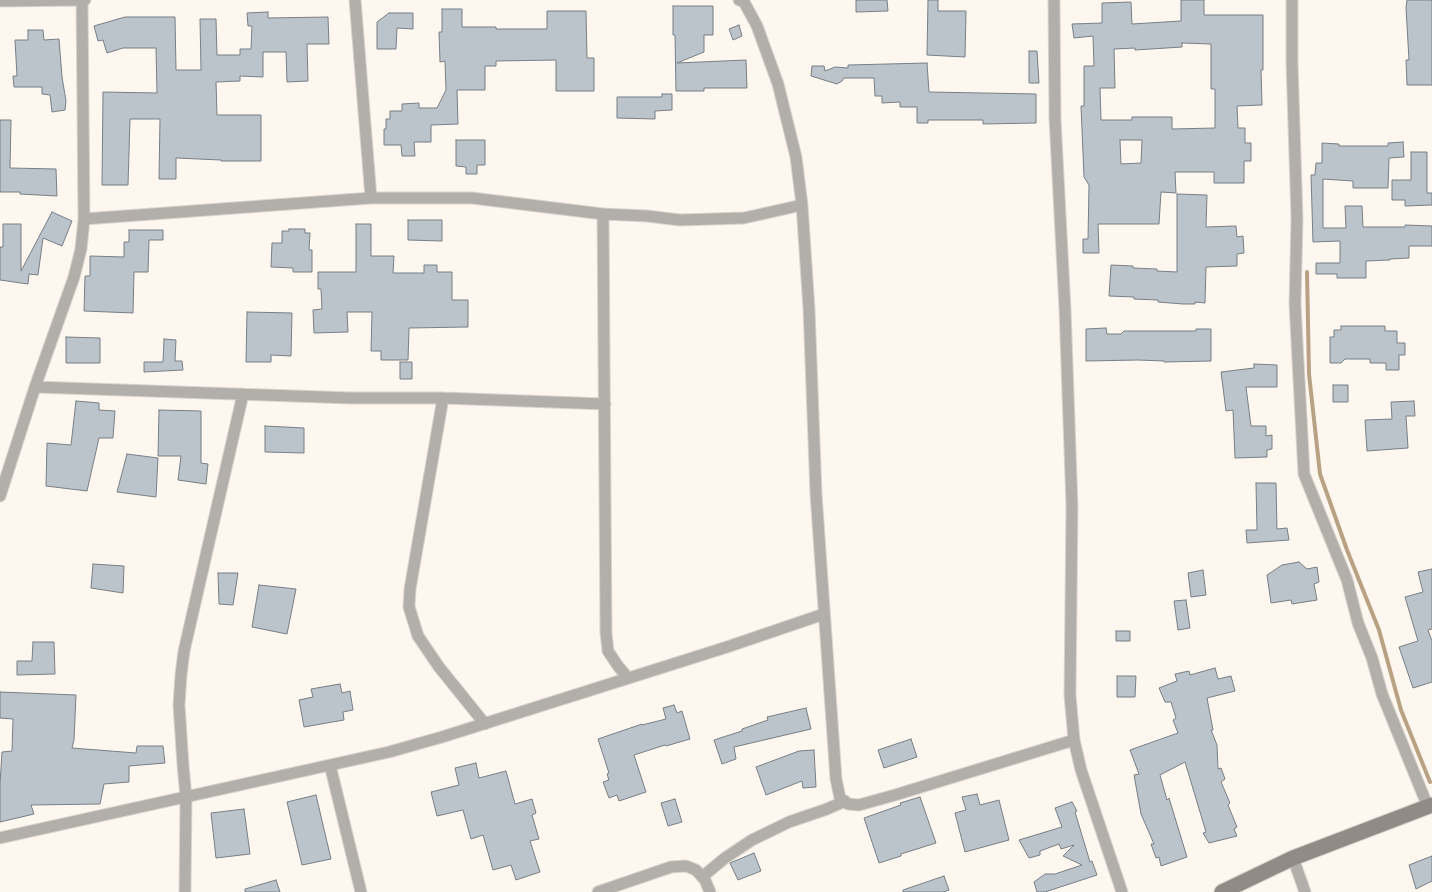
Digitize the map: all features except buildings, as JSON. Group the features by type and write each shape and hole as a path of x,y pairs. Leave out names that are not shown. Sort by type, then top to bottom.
{"main road":[{"path":"1222,892 1293,858 1430,806"}],"street":[{"path":"0,496 35,387 74,277 82,249 84,219 82,0"},
{"path":"0,1 85,0"},
{"path":"355,0 371,198"},
{"path":"1054,0 1055,119 1065,309 1072,506 1070,695 1074,740 1081,770 1122,892"},
{"path":"1292,0 1292,63 1297,218 1295,304 1304,474 1347,580 1358,623 1372,658 1382,694 1430,806"},
{"path":"746,1 757,26 778,84 796,157 802,205 809,309 816,494 836,779 840,798 848,804 859,805 895,796 1074,740"},
{"path":"84,219 371,198 472,198 603,214 647,216 680,220 744,218 802,205"},
{"path":"603,214 606,633 608,651 628,678"},
{"path":"35,387 351,398 443,398 605,404"},
{"path":"184,892 186,797 182,765 180,705 181,675 184,651 243,394"},
{"path":"443,398 410,589 409,607 418,636 438,667 485,724"},
{"path":"0,838 389,752 442,738 728,647 824,614"},
{"path":"330,765 361,892"},
{"path":"702,877 725,858 752,840 789,822 845,801"},
{"path":"1293,858 1305,892"},
{"path":"598,892 671,867 686,866 696,870 705,880 710,892"}],"waterway":[{"path":"1307,272 1309,374 1320,474 1347,550 1379,630 1401,710 1430,782"}]}
